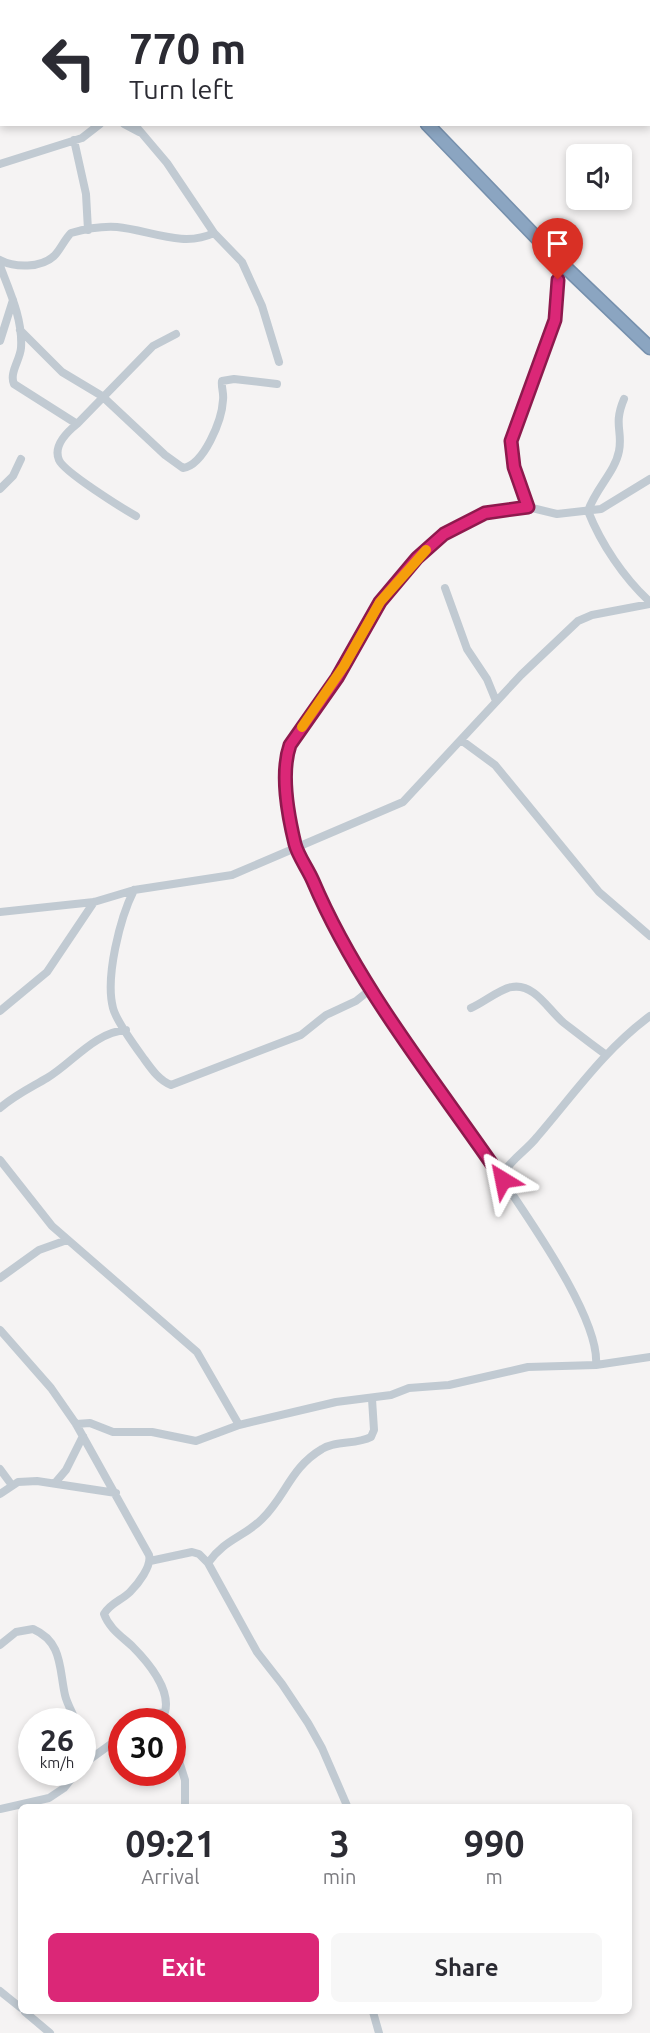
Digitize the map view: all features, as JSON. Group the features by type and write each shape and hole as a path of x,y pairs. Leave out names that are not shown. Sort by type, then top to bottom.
{"highway":[{"path":"430,126 559,261 650,348"}],"street":[{"path":"0,164 88,135 98,126"},
{"path":"128,126 142,133"},
{"path":"136,126 185,188 214,233 242,262 262,306 279,362"},
{"path":"74,140 86,194 88,230"},
{"path":"0,260 14,266 46,261 54,256 71,233 88,230 115,227 188,240 203,238 214,233"},
{"path":"528,507 514,467 511,441 555,320 559,261"},
{"path":"0,266 13,299 20,330 21,350 13,374 14,384 77,424"},
{"path":"0,341 13,299"},
{"path":"20,330 62,372 102,396 165,455 183,468 193,464 211,442 224,399 222,381 234,379 278,384"},
{"path":"136,516 79,478 59,460 58,452 62,438 102,396 153,346 176,334"},
{"path":"624,399 617,415 620,450 613,469 594,493 588,511 595,529 633,587 650,603"},
{"path":"0,489 13,476 21,459"},
{"path":"597,1365 591,1329 567,1283 506,1185 503,1174 496,1170 425,1071 330,921 307,867 295,847 286,780 286,756 290,745 339,674 380,602 417,558 444,534 485,513 528,507 556,514 601,509 650,480"},
{"path":"445,588 461,636 487,679 496,701"},
{"path":"0,912 94,902 134,890 232,874 403,802 496,701 578,621 592,615 650,603"},
{"path":"461,740 495,765 599,892 650,936"},
{"path":"134,890 126,906 114,951 113,1007 126,1030 163,1082 171,1085 301,1035 326,1015 356,1001 371,989"},
{"path":"0,1011 47,972 94,902"},
{"path":"471,1008 507,988 520,987 539,997 558,1018 605,1054"},
{"path":"503,1174 548,1125 605,1054 650,1016"},
{"path":"0,1108 13,1096 48,1077 82,1051 117,1030 126,1030"},
{"path":"0,1160 52,1226 197,1352 239,1425"},
{"path":"0,1278 39,1250 67,1240"},
{"path":"0,1330 51,1388 76,1424 116,1493 150,1561"},
{"path":"76,1424 90,1423 113,1432 152,1432 196,1442 239,1425 336,1402 372,1399 409,1388 449,1385 528,1366 597,1365 650,1357"},
{"path":"208,1563 225,1543 261,1521 291,1476 313,1455 333,1444 371,1437 374,1430 372,1399"},
{"path":"55,1483 66,1470 83,1436"},
{"path":"0,1469 11,1484"},
{"path":"0,1494 11,1484 37,1481 116,1493"},
{"path":"165,1708 165,1693 153,1673 132,1647 117,1634 104,1614 109,1607 130,1592 150,1561 192,1552 199,1554 208,1563 257,1652 289,1694 322,1748 346,1804"},
{"path":"0,1645 16,1632 33,1629 52,1643 61,1660 65,1696 70,1708"},
{"path":"22,1804 49,1798 66,1786"},
{"path":"186,1786 186,1804"},
{"path":"0,1809 18,1805"},
{"path":"0,1991 18,2006"},
{"path":"27,2014 50,2033"},
{"path":"374,2014 379,2033"}],"slow traffic":[{"path":"302,727 344,666 380,602 426,550"}],"route":[{"path":"503,1180 503,1174 496,1170 425,1071 361,974 330,921 307,867 295,847 288,801 286,756 290,745 344,666 380,602 417,558 444,534 485,513 509,512 528,507 514,467 511,441 519,413 535,380 537,363 555,320 558,280"}]}
